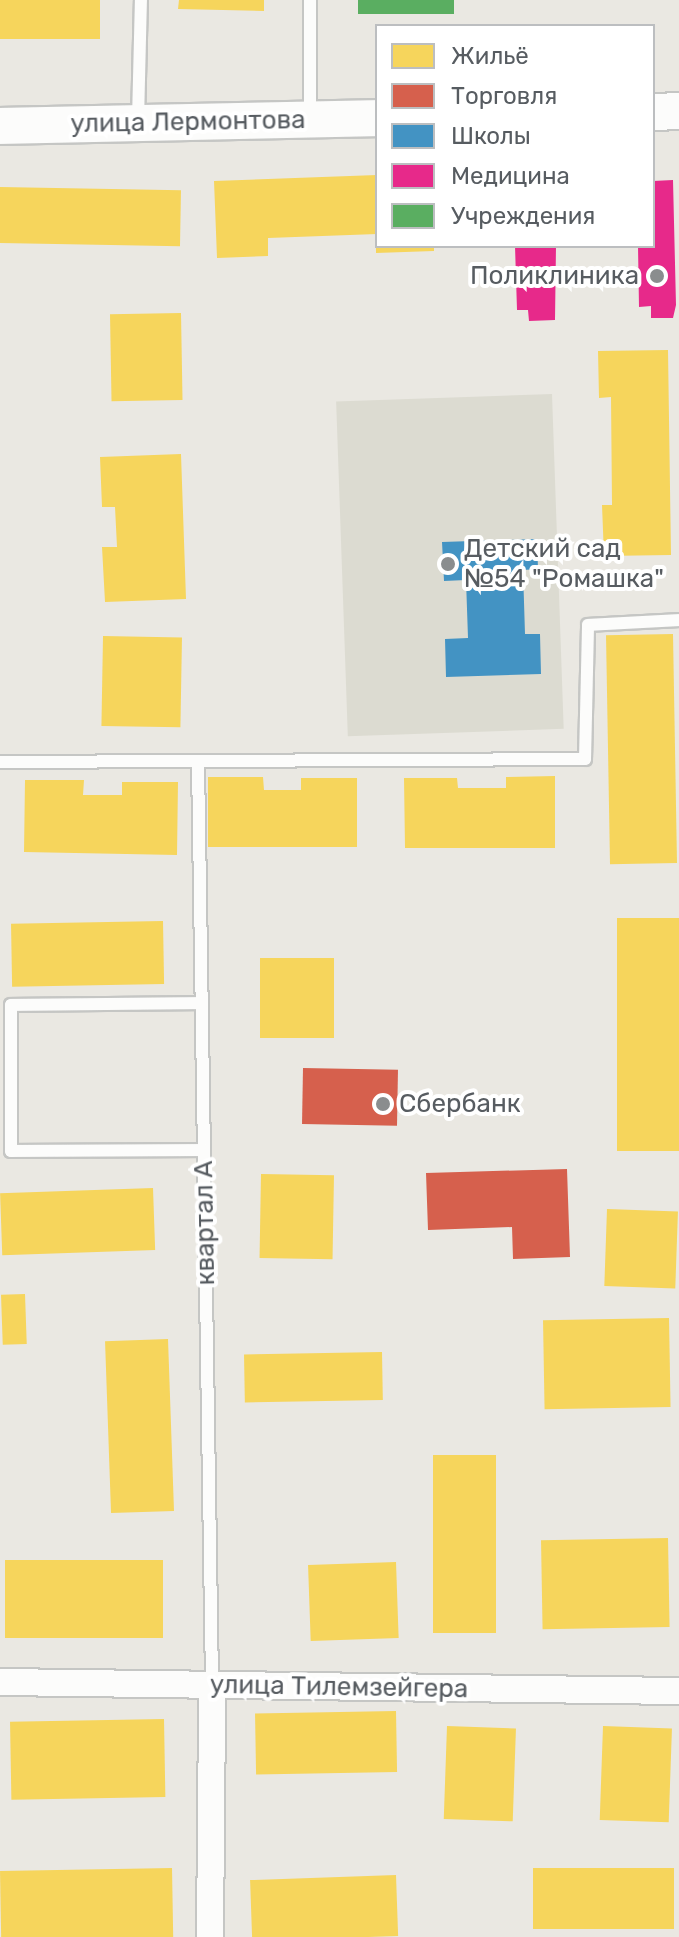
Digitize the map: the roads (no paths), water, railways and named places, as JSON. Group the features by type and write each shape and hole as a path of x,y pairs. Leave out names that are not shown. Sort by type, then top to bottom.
{"street":[{"path":"655,112 679,111"},
{"name":"улица Лермонтова","path":"0,126 375,118"},
{"name":"улица Тилемзейгера","path":"0,1682 679,1691"},
{"path":"210,1937 212,1685"}],"lane":[{"path":"138,123 141,0"},
{"path":"310,0 310,119"},
{"path":"0,762 585,759 588,625 679,620"},
{"name":"квартал А","path":"198,761 212,1685"},
{"path":"202,1003 11,1005 11,1151 204,1150"}],"place":[{"name":"Поликлиника","path":"657,276"},
{"name":"Детский сад №54 \"Ромашка\"","path":"448,564"},
{"name":"Сбербанк","path":"383,1104"}]}
